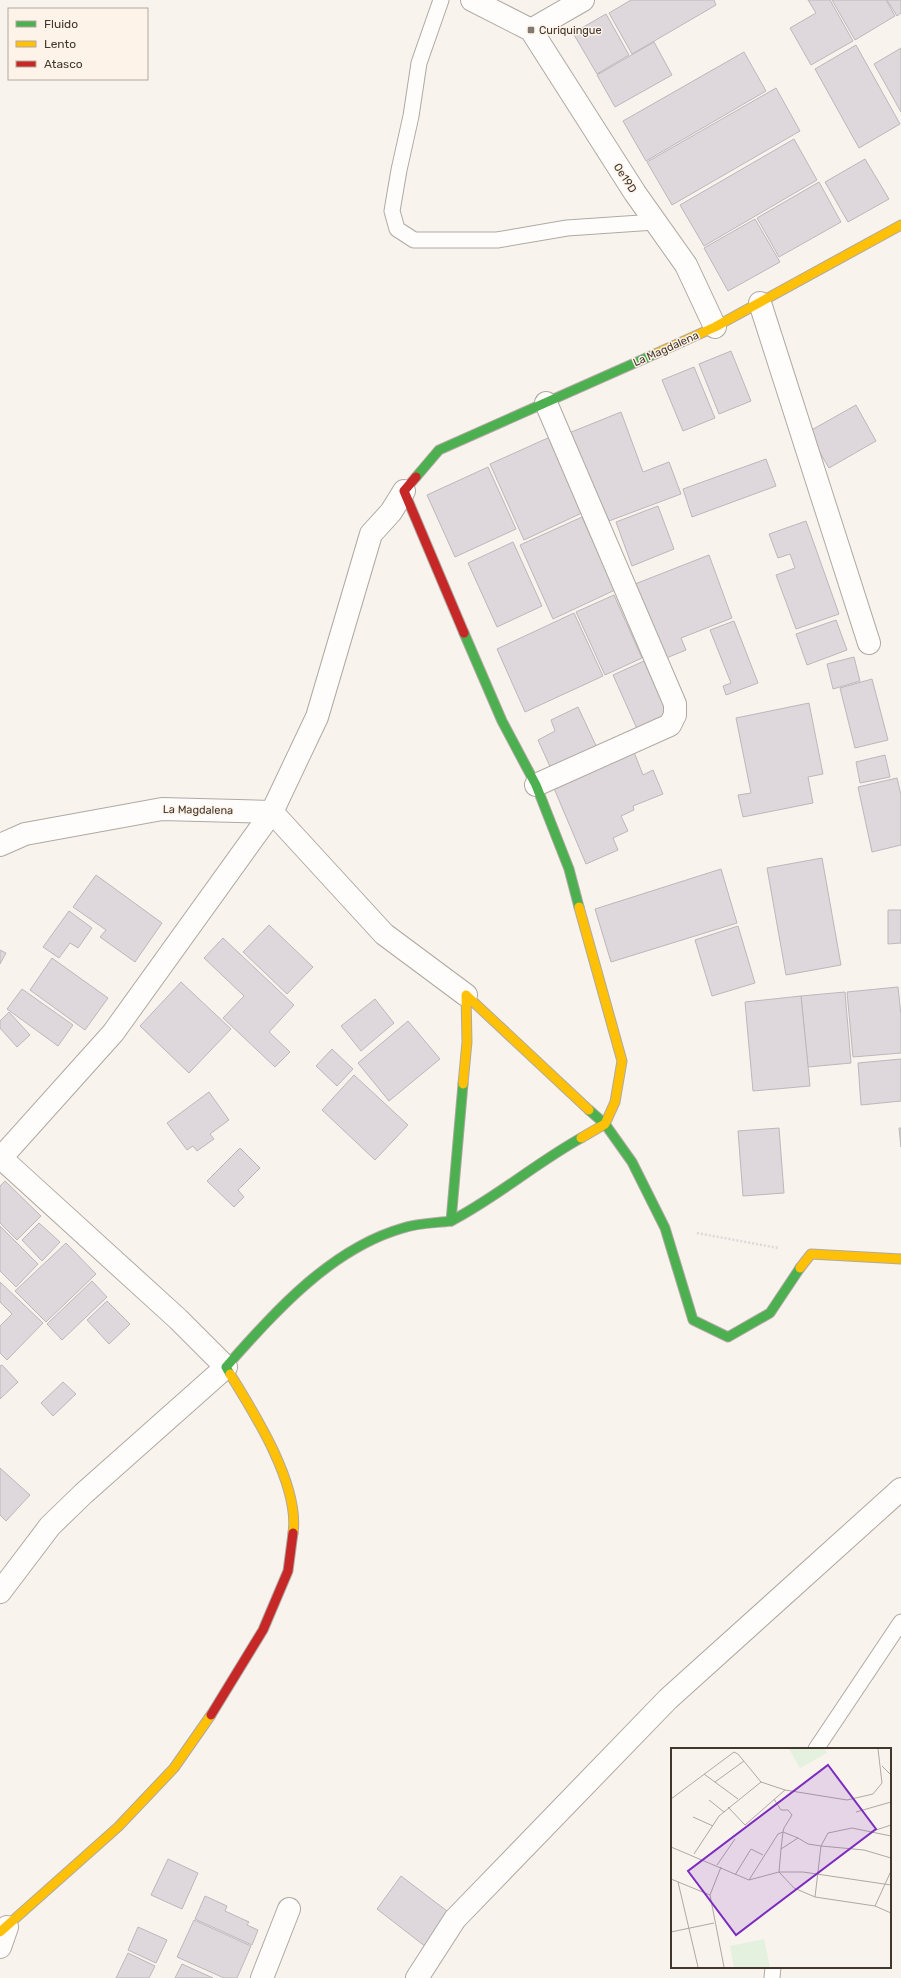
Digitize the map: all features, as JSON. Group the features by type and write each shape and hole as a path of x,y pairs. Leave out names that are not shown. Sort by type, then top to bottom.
{"street":[{"path":"472,0 531,30 583,0"},
{"name":"Oe19D","path":"531,30 635,193 686,265 715,327"},
{"name":"La Magdalena","path":"404,491 439,450 715,327 901,225"},
{"path":"760,303 869,642"},
{"path":"536,785 670,725 676,715 675,704 546,403"},
{"path":"0,1592 50,1526 83,1494 226,1367 276,1312 325,1269 361,1246 403,1228 451,1221 472,1210 554,1153 605,1124 615,1102 622,1061 569,869 536,785 502,721 404,491"},
{"path":"2,1935 118,1827 174,1768 224,1696 263,1630 288,1571 295,1522 287,1485 261,1424 226,1367 178,1319 0,1158 113,1033 272,812 317,717 371,534 391,512 404,491"},
{"name":"La Magdalena","path":"0,845 25,834 162,809 272,812"},
{"path":"272,812 384,934 466,995 605,1124 632,1162 665,1228 693,1320 728,1337 770,1313 795,1274 811,1254 901,1260"},
{"path":"451,1221 467,1042 466,995"},
{"path":"417,1978 455,1919 668,1699 901,1489"},
{"path":"262,1978 288,1909"}],"lane":[{"path":"440,0 419,63 411,116 392,211 397,230 414,240 497,240 567,228 655,222"},
{"path":"817,1748 901,1622"},
{"path":"772,1978 773,1968"}],"path":[{"path":"665,1228 811,1254"}],"building":[{"path":"631,0 714,0 716,5 632,54 609,13"},
{"path":"808,0 830,0 853,41 811,65 790,28 816,13"},
{"path":"832,0 886,0 895,16 855,40"},
{"path":"887,0 901,0 901,13 897,16"},
{"path":"606,14 629,55 597,74 573,33"},
{"path":"654,42 672,75 615,107 597,75"},
{"path":"856,45 900,124 859,148 815,69"},
{"path":"901,48 901,112 874,64"},
{"path":"744,52 766,91 646,161 623,121"},
{"path":"776,88 800,131 672,205 647,162"},
{"path":"794,139 817,180 704,246 680,205"},
{"path":"865,159 889,199 848,222 825,182"},
{"path":"819,182 841,222 779,257 757,218"},
{"path":"755,219 780,262 728,291 704,248"},
{"path":"731,351 751,401 719,414 699,364"},
{"path":"694,367 715,418 683,431 662,380"},
{"path":"856,405 876,441 829,468 808,432"},
{"path":"621,412 643,472 669,462 681,494 609,521 569,433"},
{"path":"550,437 584,512 524,540 490,464"},
{"path":"766,459 776,486 692,517 683,489"},
{"path":"488,467 516,529 455,557 427,495"},
{"path":"658,506 674,549 632,566 616,522"},
{"path":"582,517 615,590 553,619 520,545"},
{"path":"806,521 839,614 796,629 776,575 795,568 790,554 778,558 769,534"},
{"path":"513,542 542,606 497,627 468,563"},
{"path":"709,555 732,618 681,638 686,650 664,659 635,584"},
{"path":"614,595 642,658 605,675 576,612"},
{"path":"574,613 603,676 525,712 497,649"},
{"path":"836,620 847,650 807,665 796,634"},
{"path":"734,621 758,683 726,695 723,686 731,683 710,630"},
{"path":"854,657 860,681 833,689 827,664"},
{"path":"644,661 669,717 638,731 613,675"},
{"path":"872,679 888,740 855,748 840,688"},
{"path":"809,703 823,774 808,777 813,803 743,817 738,795 751,793 736,718"},
{"path":"578,707 598,750 552,771 538,740 555,731 551,720"},
{"path":"634,752 643,775 653,770 663,794 633,806 634,810 621,816 628,831 613,838 618,850 586,864 553,786"},
{"path":"885,755 890,777 860,783 856,762"},
{"path":"897,778 901,795 901,845 872,852 858,787"},
{"path":"822,858 841,965 786,975 767,868"},
{"path":"721,869 737,923 611,962 595,909"},
{"path":"96,875 162,923 135,962 100,937 106,930 73,907"},
{"path":"888,910 901,910 901,943 888,944"},
{"path":"69,911 92,928 78,948 70,943 59,958 43,947"},
{"path":"269,925 313,967 287,994 243,952"},
{"path":"738,926 755,983 712,996 695,940"},
{"path":"223,938 294,1005 269,1032 290,1052 275,1067 223,1018 244,996 204,958"},
{"path":"0,950 6,953 0,964"},
{"path":"52,958 108,998 85,1030 30,990"},
{"path":"181,982 231,1029 189,1073 140,1026"},
{"path":"898,987 901,1015 901,1053 853,1057 847,992"},
{"path":"22,989 73,1025 58,1046 7,1009"},
{"path":"845,992 851,1063 808,1067 801,996"},
{"path":"801,996 810,1086 753,1091 745,1002"},
{"path":"375,999 394,1023 361,1051 341,1026"},
{"path":"9,1012 30,1035 17,1047 0,1028 0,1021"},
{"path":"408,1021 440,1059 389,1101 358,1063"},
{"path":"332,1049 353,1069 337,1086 316,1066"},
{"path":"901,1059 901,1101 861,1105 858,1063"},
{"path":"354,1075 408,1125 375,1160 322,1110"},
{"path":"209,1092 229,1120 210,1134 214,1139 197,1151 193,1146 187,1150 167,1123"},
{"path":"779,1128 784,1193 743,1196 738,1131"},
{"path":"899,1128 901,1128 901,1147"},
{"path":"240,1148 260,1168 238,1190 244,1197 234,1207 207,1181"},
{"path":"5,1181 41,1216 17,1240 0,1223 0,1186"},
{"path":"39,1223 60,1242 42,1261 22,1240"},
{"path":"0,1226 38,1264 16,1287 0,1271"},
{"path":"66,1243 96,1274 46,1322 15,1291"},
{"path":"92,1281 107,1297 62,1340 47,1324"},
{"path":"0,1282 43,1323 7,1360 0,1353 0,1326 12,1314 0,1302"},
{"path":"107,1301 130,1324 109,1344 87,1320"},
{"path":"2,1365 18,1382 0,1399 0,1366"},
{"path":"63,1382 76,1394 53,1416 41,1403"},
{"path":"0,1468 30,1495 6,1521 0,1515"},
{"path":"168,1859 198,1873 182,1909 151,1895"},
{"path":"401,1876 451,1914 426,1947 377,1909"},
{"path":"205,1896 227,1906 225,1911 249,1922 247,1925 258,1930 252,1945 195,1919"},
{"path":"194,1920 251,1946 237,1978 224,1978 177,1957"},
{"path":"138,1927 167,1940 156,1963 128,1950"},
{"path":"128,1953 155,1966 149,1978 116,1978"},
{"path":"182,1964 213,1978 175,1978"}],"traffic: fast":[{"path":"416,477 439,450 655,354"},
{"path":"464,633 502,721 536,785 569,869 579,907"},
{"path":"463,1084 451,1221 468,1212 548,1158 581,1138"},
{"path":"589,1110 605,1124 632,1162 665,1228 693,1320 728,1337 770,1313 800,1268"},
{"path":"230,1374 226,1367 284,1304 328,1267 351,1251 376,1238 409,1226 451,1221"}],"traffic: slow":[{"path":"655,354 715,327 901,225"},
{"path":"579,907 622,1061 615,1102 605,1124 581,1138"},
{"path":"463,1084 467,1042 466,995 589,1110"},
{"path":"800,1268 811,1254 901,1259"},
{"path":"230,1374 263,1429 283,1473 290,1494 293,1514 293,1533"},
{"path":"0,1932 118,1827 174,1768 211,1715"}],"traffic: jam":[{"path":"416,477 404,491 464,633"},
{"path":"211,1715 263,1630 288,1571 293,1533"}],"place":[{"name":"Curiquingue","path":"531,30"}]}
